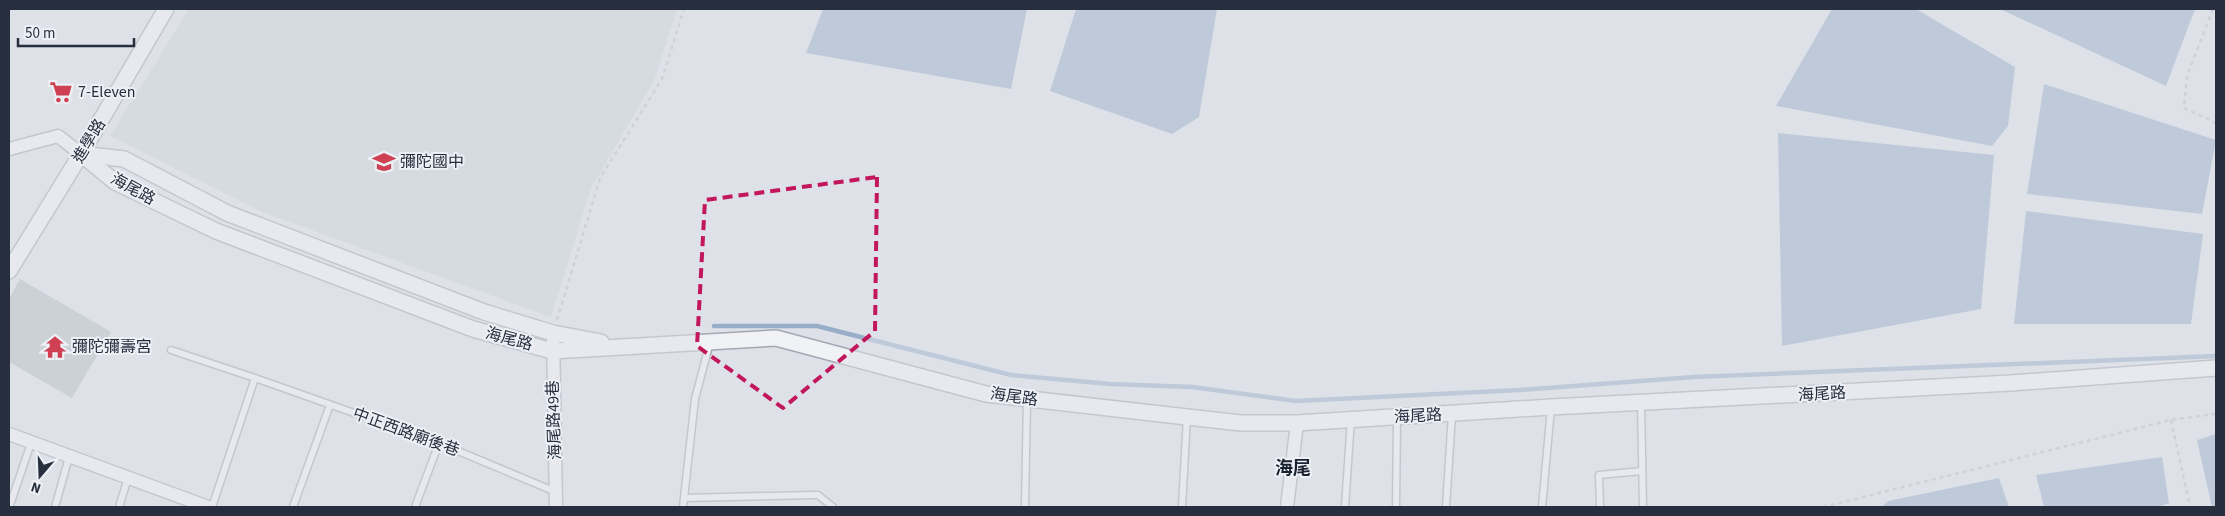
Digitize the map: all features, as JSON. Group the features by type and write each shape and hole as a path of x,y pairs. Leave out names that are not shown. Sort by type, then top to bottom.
{"street":[{"name":"進學路","path":"9,271 81,154 166,9"},
{"path":"9,149 58,136 81,154"},
{"name":"海尾路","path":"81,154 124,159 227,213 484,312 553,333 627,346"},
{"name":"海尾路","path":"81,154 115,182 216,231 473,329 552,351 776,338 986,394 1242,423 1297,423 1551,407 1641,404 2011,383 2216,368"},
{"name":"海尾路49巷","path":"553,333 556,507"},
{"path":"1287,507 1297,423"},
{"path":"9,434 210,507"}],"lane":[{"path":"683,507 695,399 710,342"},
{"name":"中正西路廟後巷","path":"171,350 439,443 556,492"},
{"path":"210,507 255,378"},
{"path":"1025,507 1027,399"},
{"path":"1641,404 1643,507"},
{"path":"293,507 330,405"},
{"path":"1542,507 1551,407"},
{"path":"1446,507 1452,414"},
{"path":"1182,507 1187,417"},
{"path":"1396,507 1397,417"},
{"path":"1345,507 1350,419"},
{"path":"10,505 31,443"},
{"path":"415,507 439,443"},
{"path":"55,507 69,456"},
{"path":"1600,507 1599,475 1642,471"},
{"path":"119,507 128,478"},
{"path":"684,498 812,494 818,495 833,507"}],"path":[{"path":"553,333 600,178 662,79 684,9"},
{"path":"2213,9 2187,76 2184,108 2216,123"},
{"path":"1823,507 2171,420 2216,414"},
{"path":"2171,420 2190,507"},
{"path":"1839,503 1840,507"}],"highlighted area":[{"path":"877,177 875,331 783,408 697,346 705,200"}],"shaded area":[{"name":"彌陀國中","path":"189,9 677,9 654,81 591,188 551,317 262,212 110,136"}],"water":[{"path":"823,9 1027,9 1011,89 806,53"},
{"path":"1076,9 1217,9 1199,117 1172,134 1050,91"},
{"path":"1832,9 1916,9 2015,67 2008,126 1992,146 1776,106"},
{"path":"2000,9 2195,9 2166,86"},
{"path":"2044,84 2216,140 2202,214 2027,194"},
{"path":"1778,133 1994,155 1981,309 1782,346"},
{"path":"2026,211 2203,234 2191,324 2014,324"},
{"path":"2216,434 2216,507 2212,507 2197,440"},
{"path":"2162,457 2169,503 2158,507 2044,507 2036,475"},
{"path":"1999,478 2009,507 1882,507 1888,501"}],"building":[{"name":"彌陀彌壽宮","path":"20,279 111,332 72,398 9,362 9,299"}],"waterway":[{"path":"714,326 817,326 1011,375 1110,384 1192,387 1296,401 1520,390 1694,377 2216,356"}],"place":[{"name":"7-Eleven","path":"61,92"},
{"name":"彌陀國中","path":"384,162"},
{"name":"彌陀彌壽宮","path":"55,347"}],"district":[{"name":"海尾","path":"1293,468"}]}
